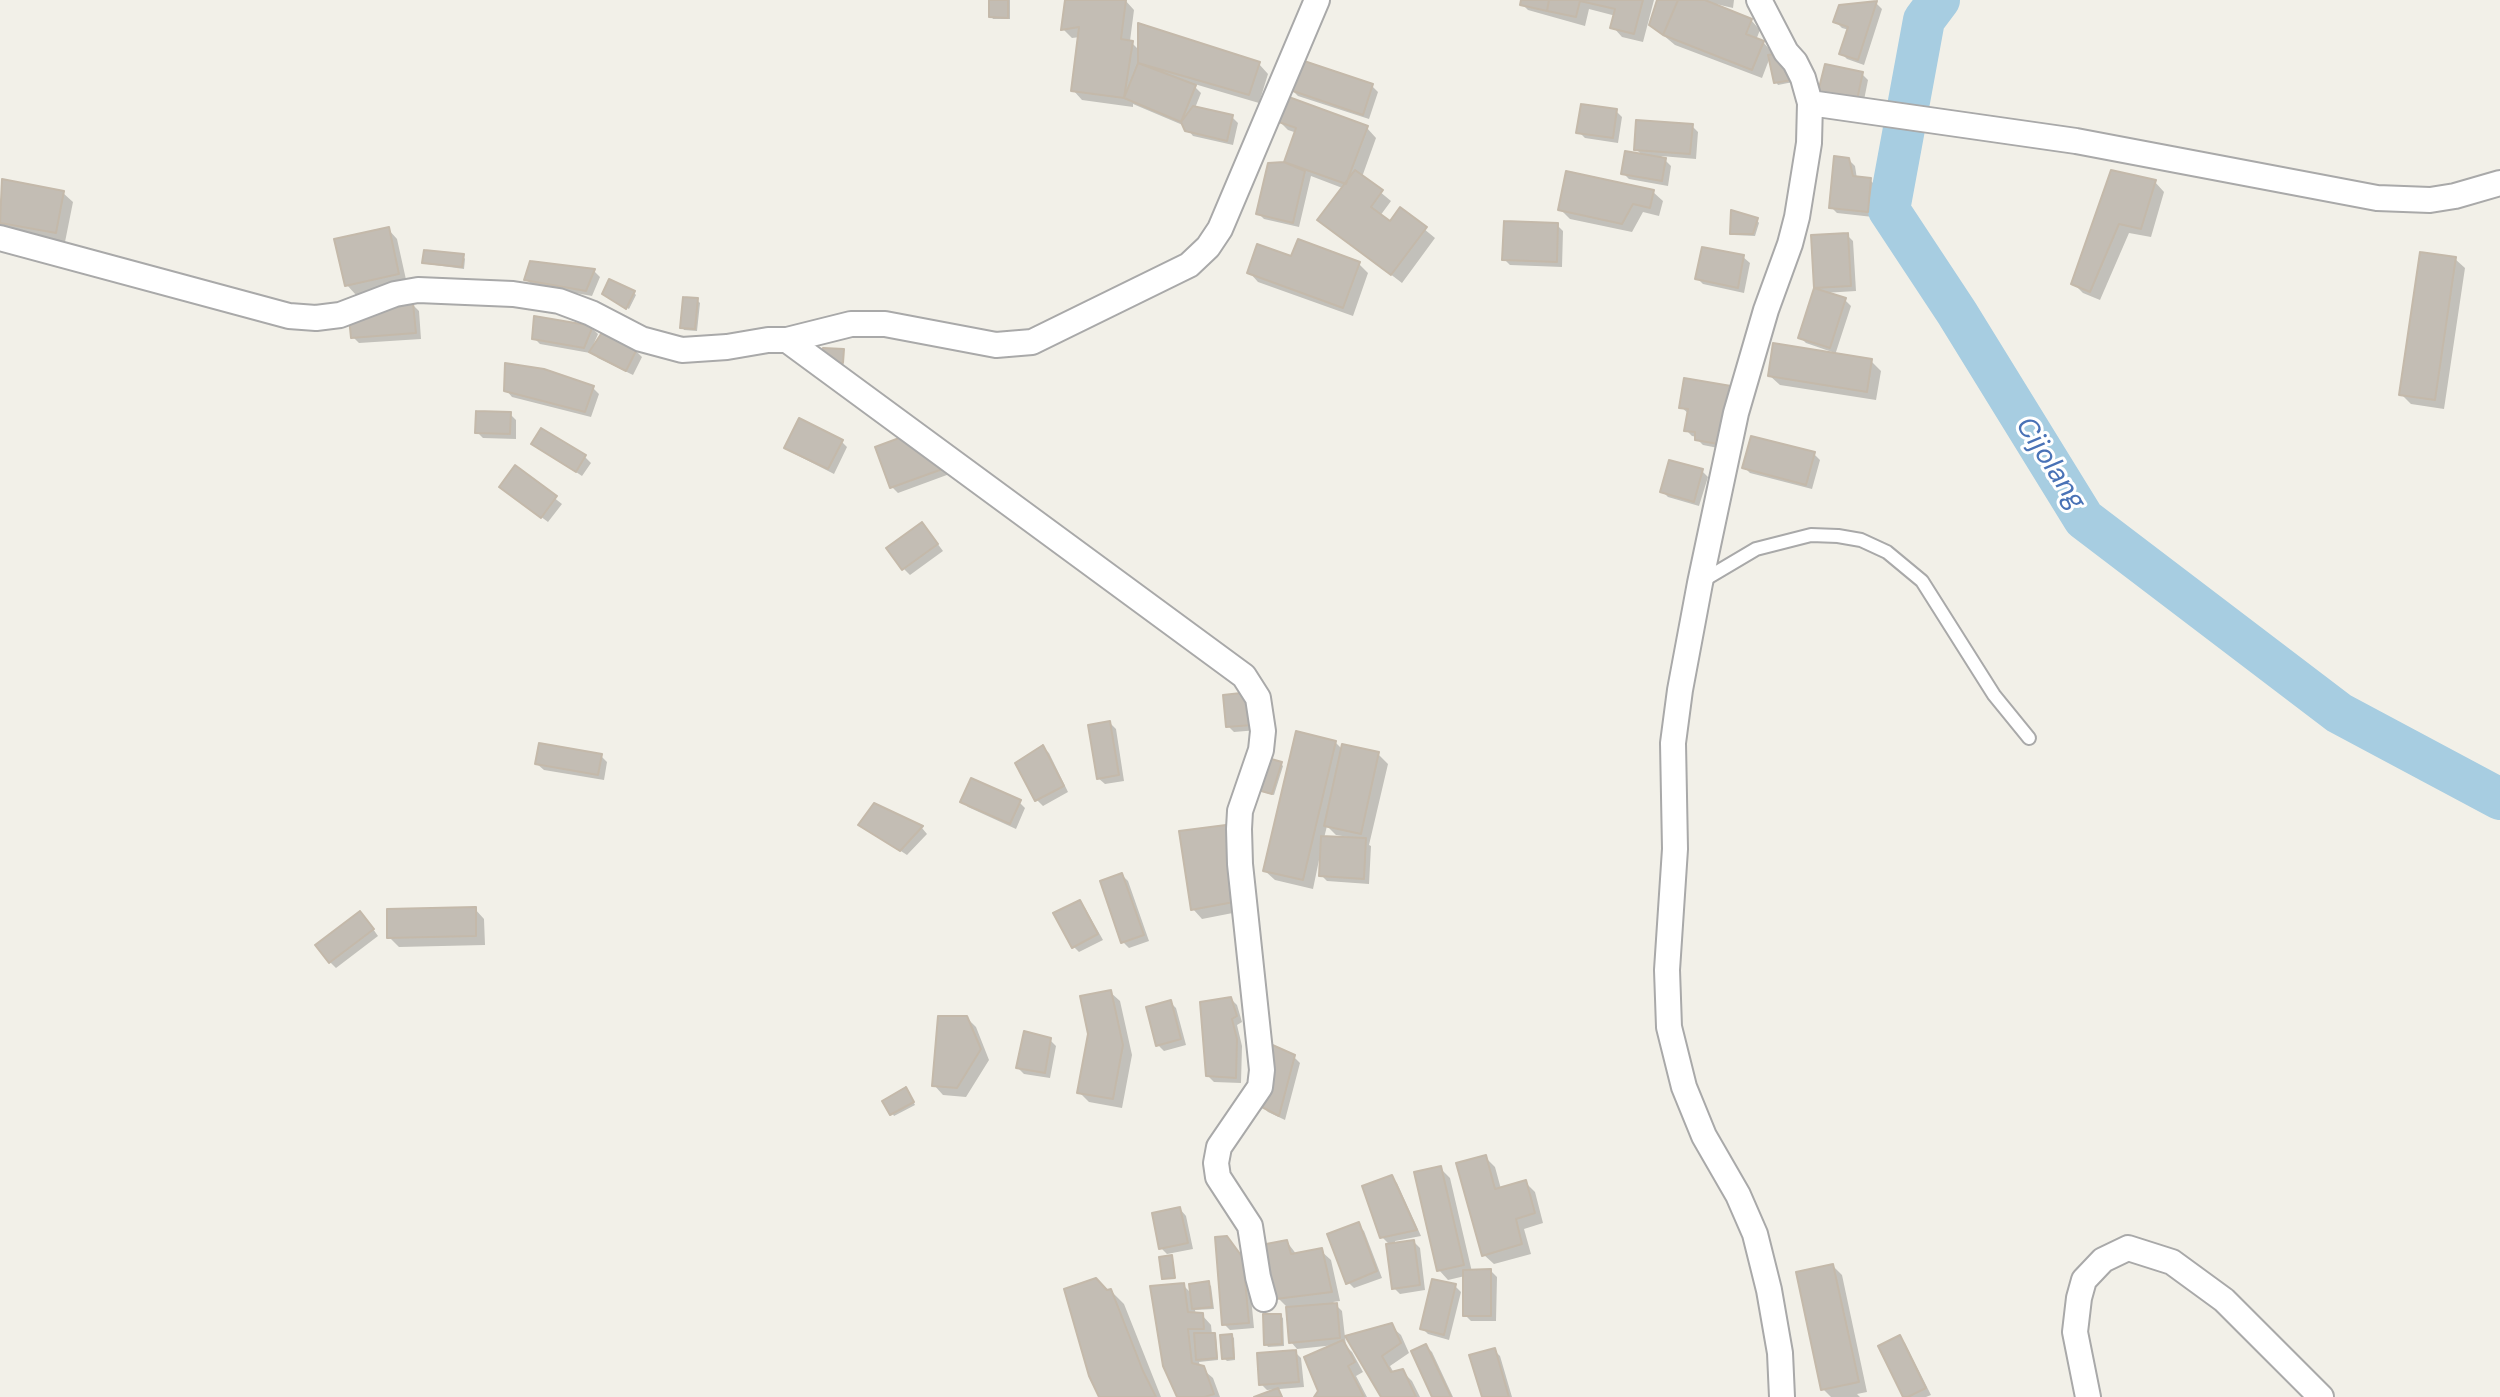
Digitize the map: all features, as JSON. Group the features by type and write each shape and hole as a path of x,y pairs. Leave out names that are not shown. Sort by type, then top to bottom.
{"street":[{"path":"0,238 289,316 316,318 340,315 395,294 418,290 513,294 559,301 591,313 641,339 682,350 787,340 851,324 885,324 996,345 1032,342 1189,265 1208,247 1220,229 1317,0"},
{"path":"1759,0 1803,78 1810,103 1809,143 1790,244 1766,310 1736,413 1680,690 1673,743 1675,849 1667,970 1669,1027 1684,1087 1704,1136 1738,1195 1755,1234 1780,1353 1782,1397"},
{"path":"1810,103 2076,141 2377,198 2430,200 2500,183"},
{"path":"787,340 1252,684 1258,698 1263,731 1261,750 1240,811 1239,829 1262,1070 1260,1087 1219,1147 1216,1163 1218,1177 1250,1226 1264,1299"},
{"path":"2088,1397 2075,1332 2079,1298 2084,1280 2103,1260 2128,1248 2172,1262 2224,1300 2321,1397"}],"lane":[{"path":"1700,583 1756,549 1811,535 1861,540 1887,552 1922,581 1994,695 2029,738"}],"building":[{"path":"989,0 1008,0 1008,18 989,17"},
{"path":"1065,0 1126,0 1121,39 1133,41 1124,98 1071,91 1079,27 1061,30"},
{"path":"1521,0 1549,0 1547,11 1520,5"},
{"path":"1549,0 1643,0 1634,34 1610,28 1615,9 1580,1 1576,17 1547,11"},
{"path":"1657,0 1678,0 1663,35 1649,25"},
{"path":"1678,0 1705,0 1752,19 1746,34 1764,41 1752,70 1663,35"},
{"path":"1877,1 1858,60 1839,54 1848,27 1833,22 1839,5"},
{"path":"1138,23 1260,62 1249,95 1138,63"},
{"path":"1786,52 1792,80 1774,83 1768,55"},
{"path":"1301,60 1373,84 1363,115 1290,90"},
{"path":"1138,63 1196,85 1181,122 1124,98"},
{"path":"1825,64 1863,72 1857,100 1818,92"},
{"path":"1286,96 1368,126 1346,184 1284,162 1296,128 1276,121"},
{"path":"1581,104 1617,109 1613,138 1576,133"},
{"path":"1193,106 1233,115 1227,141 1185,131 1181,122"},
{"path":"1636,120 1693,124 1690,154 1634,150"},
{"path":"1625,151 1666,158 1662,181 1621,174"},
{"path":"1834,156 1849,158 1853,176 1871,178 1868,212 1829,208"},
{"path":"1284,162 1305,171 1293,223 1256,214 1268,163"},
{"path":"1355,170 1383,190 1371,207 1390,221 1400,207 1427,227 1391,275 1317,220"},
{"path":"2111,170 2156,180 2141,229 2119,224 2090,292 2071,284"},
{"path":"1566,171 1654,190 1650,208 1633,204 1622,224 1558,210"},
{"path":"2,179 64,191 56,233 0,223"},
{"path":"1731,210 1758,218 1753,234 1730,234"},
{"path":"1504,221 1558,223 1557,262 1502,260"},
{"path":"389,227 399,274 345,286 334,239"},
{"path":"1848,233 1851,286 1814,288 1811,235"},
{"path":"1298,239 1360,262 1343,308 1247,273 1257,244 1291,256"},
{"path":"1702,247 1744,255 1738,288 1695,279"},
{"path":"424,250 464,254 462,267 422,263"},
{"path":"2420,252 2456,257 2435,400 2399,395"},
{"path":"530,261 595,269 586,291 524,280"},
{"path":"609,279 635,291 626,309 602,294"},
{"path":"1814,288 1846,298 1830,348 1798,338"},
{"path":"683,297 698,298 695,329 680,328"},
{"path":"413,303 416,333 351,338 349,318"},
{"path":"534,316 593,326 584,348 532,339"},
{"path":"603,331 637,349 626,371 589,352"},
{"path":"1773,343 1872,359 1867,392 1768,376"},
{"path":"823,348 844,349 843,363 823,362"},
{"path":"505,363 544,369 594,386 585,412 504,391"},
{"path":"1684,378 1731,386 1718,444 1695,440 1695,432 1684,431 1688,409 1679,408"},
{"path":"476,411 511,412 510,434 475,433"},
{"path":"799,418 843,440 828,469 784,448"},
{"path":"541,428 586,455 576,472 531,444"},
{"path":"910,434 951,466 890,488 875,447"},
{"path":"1751,436 1815,452 1806,485 1742,468"},
{"path":"1669,460 1703,469 1694,502 1660,492"},
{"path":"515,465 557,496 541,518 499,487"},
{"path":"922,522 938,544 902,570 886,548"},
{"path":"1250,692 1253,725 1226,727 1223,695"},
{"path":"1110,721 1119,775 1097,779 1088,725"},
{"path":"1296,731 1336,741 1303,880 1263,871"},
{"path":"539,743 602,754 598,775 535,764"},
{"path":"1342,744 1379,752 1361,834 1324,826"},
{"path":"1043,745 1064,786 1035,801 1015,763"},
{"path":"1264,757 1282,762 1272,794 1254,789"},
{"path":"971,778 1021,800 1010,824 960,802"},
{"path":"874,803 923,826 900,851 858,825"},
{"path":"1226,825 1234,902 1191,910 1179,831"},
{"path":"1321,836 1366,838 1364,879 1319,876"},
{"path":"1122,873 1144,935 1121,943 1100,881"},
{"path":"1080,900 1098,934 1072,948 1053,913"},
{"path":"476,907 476,936 387,938 387,909"},
{"path":"360,911 374,929 329,963 315,945"},
{"path":"1111,990 1123,1045 1113,1099 1077,1093 1088,1034 1080,996"},
{"path":"1231,997 1237,1016 1232,1019 1237,1039 1236,1078 1206,1076 1200,1002"},
{"path":"1171,1000 1181,1039 1156,1046 1146,1007"},
{"path":"938,1016 967,1016 981,1049 957,1088 932,1086"},
{"path":"1024,1031 1051,1038 1045,1073 1016,1068"},
{"path":"1268,1043 1295,1055 1279,1116 1260,1106"},
{"path":"906,1087 914,1102 890,1115 882,1101"},
{"path":"1486,1155 1495,1189 1526,1180 1535,1213 1516,1219 1522,1244 1482,1256 1456,1163"},
{"path":"1441,1166 1464,1265 1437,1271 1414,1172"},
{"path":"1392,1175 1417,1230 1380,1238 1362,1186"},
{"path":"1180,1207 1188,1243 1159,1249 1152,1213"},
{"path":"1359,1222 1377,1271 1346,1284 1327,1234"},
{"path":"1227,1236 1243,1258 1249,1323 1222,1325 1215,1237"},
{"path":"1287,1240 1291,1254 1322,1248 1332,1292 1276,1299 1261,1245"},
{"path":"1414,1240 1420,1285 1392,1289 1386,1244"},
{"path":"1172,1255 1175,1278 1162,1279 1159,1257"},
{"path":"1833,1264 1859,1382 1821,1390 1796,1272"},
{"path":"1491,1269 1491,1316 1463,1316 1463,1270"},
{"path":"1096,1278 1107,1290 1111,1289 1156,1397 1099,1397 1089,1376 1064,1289"},
{"path":"1432,1279 1456,1284 1444,1335 1420,1329"},
{"path":"1209,1281 1212,1307 1192,1309 1189,1284"},
{"path":"1184,1283 1188,1312 1203,1313 1204,1329 1188,1329 1192,1363 1204,1366 1214,1394 1205,1397 1177,1397 1163,1366 1150,1286"},
{"path":"1337,1303 1340,1338 1289,1343 1286,1307"},
{"path":"1263,1314 1281,1314 1282,1344 1264,1345"},
{"path":"1392,1323 1401,1343 1382,1356 1391,1372 1403,1369 1416,1397 1381,1397 1345,1336"},
{"path":"1194,1333 1215,1333 1217,1358 1196,1360"},
{"path":"1232,1334 1234,1358 1222,1359 1220,1335"},
{"path":"1900,1335 1926,1388 1908,1397 1903,1397 1878,1346"},
{"path":"1343,1340 1355,1362 1348,1366 1364,1397 1314,1397 1318,1391 1304,1357"},
{"path":"1426,1344 1451,1397 1432,1397 1411,1351"},
{"path":"1495,1348 1509,1397 1482,1397 1469,1355"},
{"path":"1296,1350 1299,1382 1259,1385 1257,1353"},
{"path":"1278,1388 1282,1397 1254,1397"}],"waterway":[{"name":"Cijolang","path":"1939,0 1924,20 1889,210 1957,313 2084,519 2339,713 2500,799"}]}
